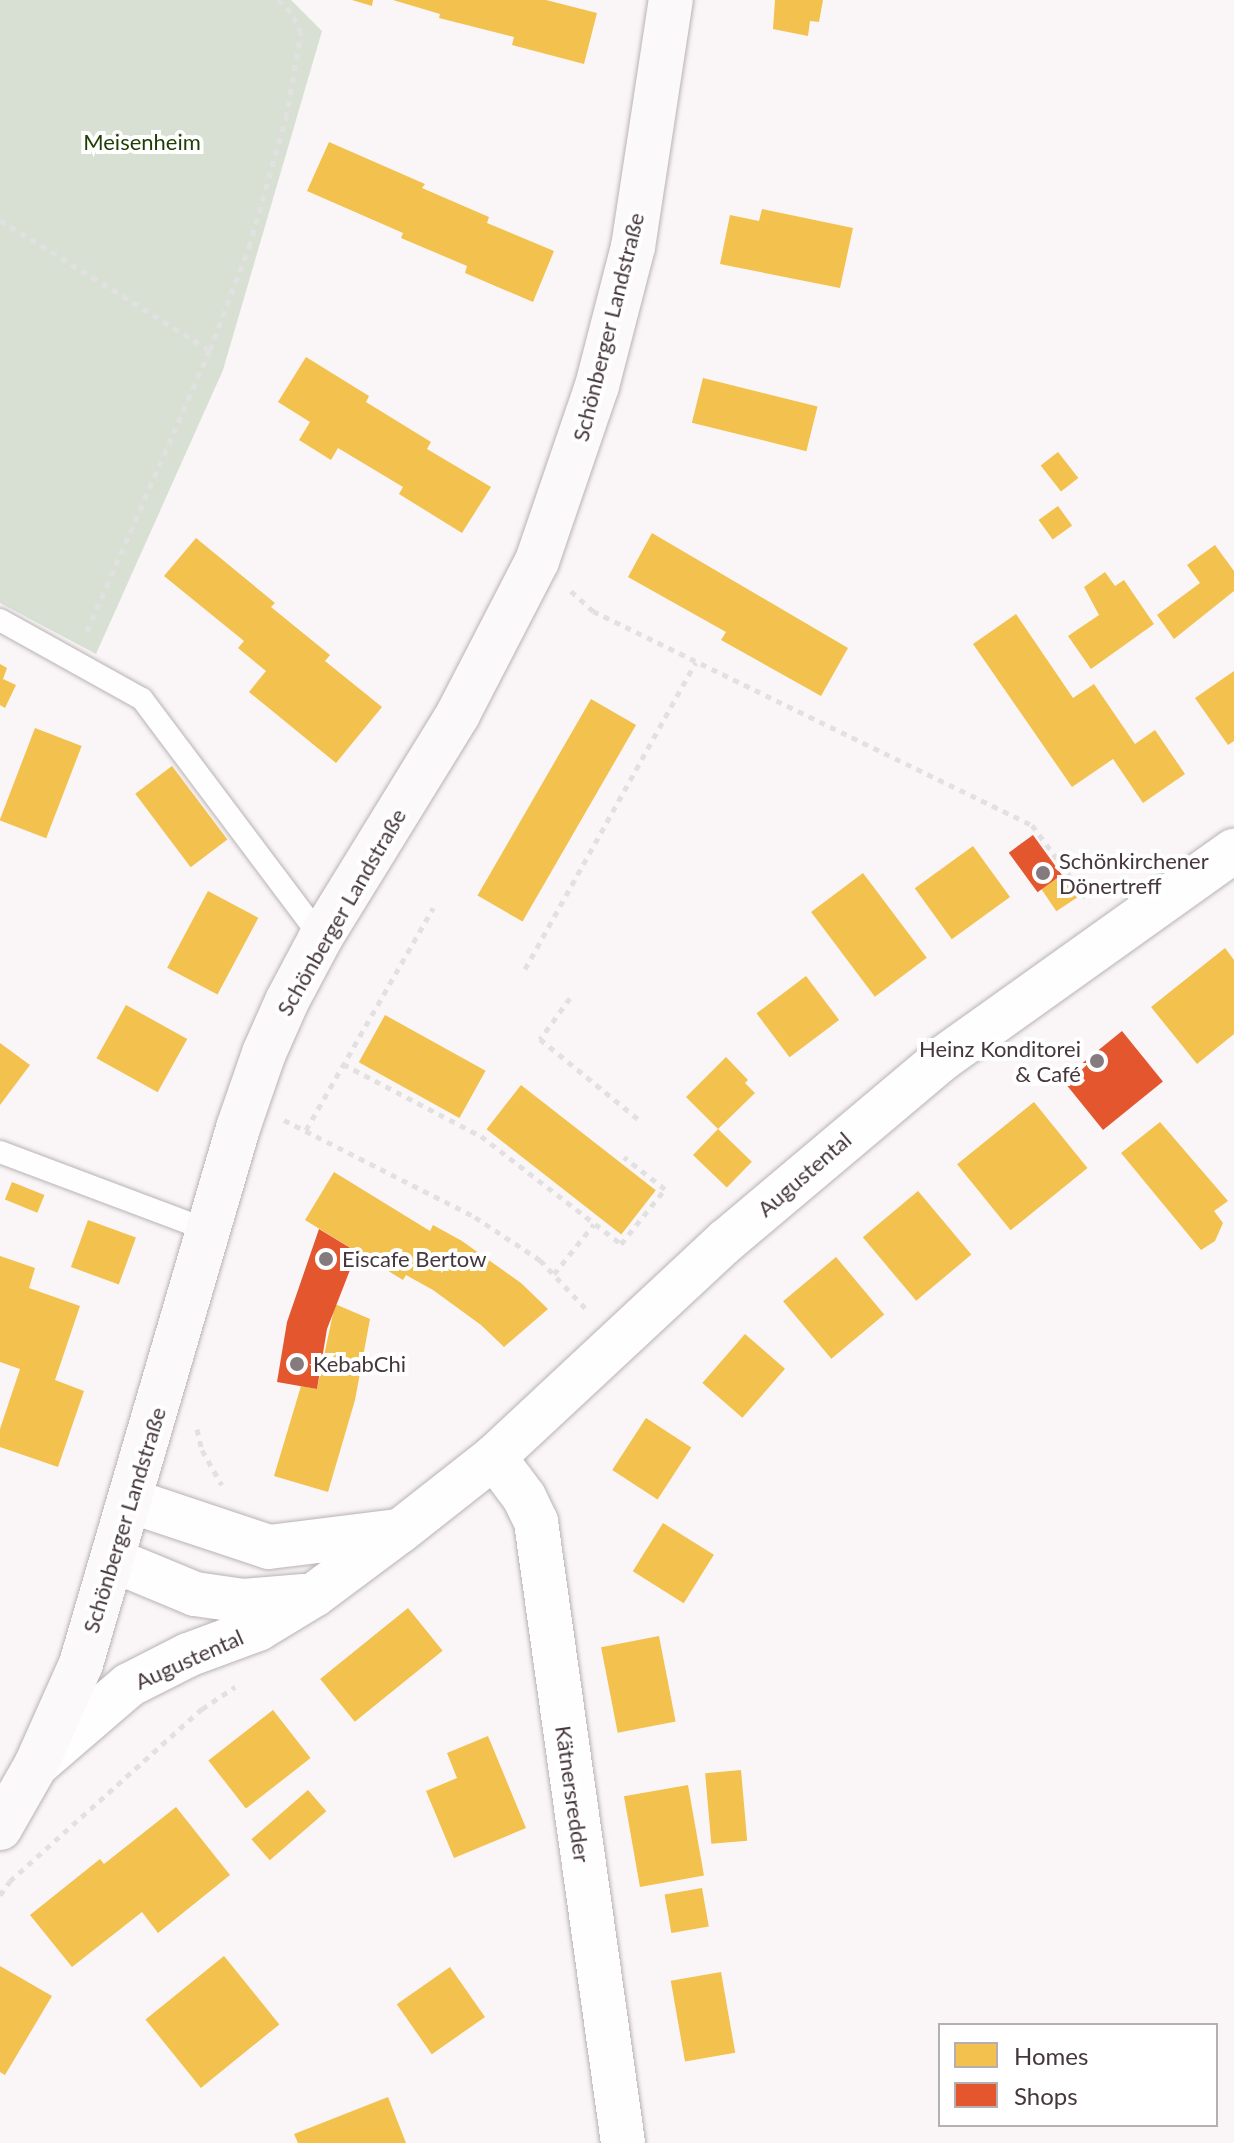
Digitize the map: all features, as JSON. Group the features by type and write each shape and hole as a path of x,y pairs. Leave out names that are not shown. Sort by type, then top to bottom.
{"main road":[{"name":"Schönberger Landstraße","path":"0,1828 36,1765 81,1664 246,1104 287,1001 321,937 458,714 537,561 597,386 633,247 671,0"}],"street":[{"name":"Augustental","path":"36,1765 129,1685 188,1655 258,1629 314,1595 400,1531 494,1457 838,1143 942,1059 1234,851"},
{"name":"Kätnersredder","path":"494,1457 524,1497 536,1522 623,2143"},
{"path":"131,1501 269,1547 400,1531"},
{"name":"Augustental","path":"113,1560 195,1594 243,1601 314,1595"}],"lane":[{"path":"0,620 142,699 321,937"},
{"path":"0,1152 208,1230"}],"path":[{"path":"74,662 210,350 249,247 286,118 301,33 291,12 278,0"},
{"path":"0,220 210,350"},
{"path":"537,561 593,611 1032,825 1114,936"},
{"path":"525,969 696,662"},
{"path":"306,1130 433,908"},
{"path":"570,998 540,1039 638,1119"},
{"path":"343,1064 481,1136 621,1244 665,1189 624,1157"},
{"path":"246,1104 306,1130 475,1217 540,1260 618,1344"},
{"path":"554,1274 594,1224"},
{"path":"0,1895 10,1881 202,1709 238,1685"}],"green space":[{"name":"Meisenheim","path":"0,0 291,0 322,31 223,370 96,654 0,603"}],"building: Homes":[{"path":"352,0 373,0 372,6"},
{"path":"393,0 546,0 597,13 584,64 512,45 514,37 439,18 440,14"},
{"path":"775,0 823,0 819,22 810,21 808,36 773,29"},
{"path":"329,142 425,184 422,188 489,217 487,223 554,251 533,302 465,273 467,266 401,238 403,233 307,191"},
{"path":"762,209 853,228 840,288 720,264 730,215 759,221"},
{"path":"306,357 369,396 366,402 431,442 427,449 491,487 462,533 399,494 403,487 338,448 331,460 299,440 310,422 278,402"},
{"path":"703,378 817,407 806,451 692,423"},
{"path":"1058,452 1078,478 1061,492 1041,466"},
{"path":"1058,506 1072,525 1053,540 1039,520"},
{"path":"652,533 848,648 821,696 721,640 726,632 628,577"},
{"path":"196,538 275,603 271,607 330,655 325,661 382,707 336,763 249,692 266,671 238,648 244,641 164,576"},
{"path":"1215,545 1234,571 1234,591 1174,639 1157,615 1200,583 1187,565"},
{"path":"1105,572 1115,586 1124,580 1154,624 1091,669 1068,636 1099,615 1084,587"},
{"path":"1016,614 1073,698 1094,684 1135,744 1155,730 1185,774 1143,803 1113,759 1072,787 973,644"},
{"path":"0,664 7,668 3,679 16,685 5,708 0,705"},
{"path":"1234,671 1234,741 1228,745 1195,698"},
{"path":"591,699 636,725 523,922 478,896"},
{"path":"35,728 82,746 46,838 0,821"},
{"path":"172,766 227,839 191,867 135,794"},
{"path":"973,846 1010,897 952,939 915,888"},
{"path":"863,873 927,958 875,997 811,912"},
{"path":"1062,875 1077,897 1056,911 1041,889"},
{"path":"208,891 258,918 217,995 167,968"},
{"path":"1225,948 1234,960 1234,1034 1197,1064 1151,1007"},
{"path":"806,976 839,1020 790,1057 756,1013"},
{"path":"126,1005 187,1039 158,1092 96,1058"},
{"path":"385,1015 486,1071 459,1118 359,1062"},
{"path":"0,1043 30,1065 0,1105"},
{"path":"726,1057 748,1080 745,1083 755,1093 718,1129 686,1097"},
{"path":"521,1085 656,1190 621,1234 487,1129"},
{"path":"1034,1102 1087,1168 1011,1230 957,1164"},
{"path":"1160,1122 1228,1201 1214,1211 1223,1223 1215,1241 1201,1250 1121,1153"},
{"path":"718,1129 752,1162 727,1188 693,1155"},
{"path":"334,1172 430,1231 433,1225 462,1241 521,1283 548,1309 504,1347 481,1325 433,1290 406,1275 403,1280 305,1220"},
{"path":"12,1182 44,1195 37,1213 5,1200"},
{"path":"918,1191 971,1255 916,1301 863,1237"},
{"path":"88,1220 136,1237 119,1284 71,1267"},
{"path":"0,1256 35,1268 29,1288 80,1306 55,1380 84,1391 58,1467 0,1447 0,1429 20,1369 0,1362"},
{"path":"836,1257 884,1314 831,1359 783,1301"},
{"path":"335,1304 370,1319 355,1400 328,1492 274,1476 301,1386 317,1389"},
{"path":"745,1334 785,1369 742,1418 702,1383"},
{"path":"646,1418 691,1447 658,1499 612,1470"},
{"path":"663,1523 714,1555 684,1603 633,1571"},
{"path":"408,1608 443,1651 355,1722 320,1679"},
{"path":"659,1636 676,1721 618,1733 601,1647"},
{"path":"273,1710 311,1758 246,1809 208,1760"},
{"path":"488,1736 526,1828 454,1858 426,1791 457,1778 447,1753"},
{"path":"741,1770 747,1841 711,1844 705,1773"},
{"path":"688,1785 704,1876 640,1887 624,1796"},
{"path":"308,1790 326,1811 270,1860 251,1839"},
{"path":"176,1807 230,1875 158,1933 142,1912 72,1967 30,1915 100,1859 104,1864"},
{"path":"702,1888 709,1926 671,1933 665,1895"},
{"path":"224,1956 279,2024 201,2088 146,2020"},
{"path":"0,1966 52,1996 5,2075 0,2072"},
{"path":"450,1967 485,2017 432,2054 397,2004"},
{"path":"721,1972 735,2053 685,2062 671,1981"},
{"path":"388,2097 406,2143 298,2143 294,2134"}],"building: Shops":[{"path":"1033,835 1062,875 1038,892 1009,853"},
{"path":"1122,1031 1163,1082 1103,1130 1062,1079"},
{"path":"319,1229 357,1252 327,1329 317,1389 277,1382 287,1322"}],"place":[{"name":"Schönkirchener Dönertreff","path":"1043,873"},
{"name":"Heinz Konditorei & Café","path":"1097,1061"},
{"name":"Eiscafe Bertow","path":"326,1259"},
{"name":"KebabChi","path":"297,1364"}]}
